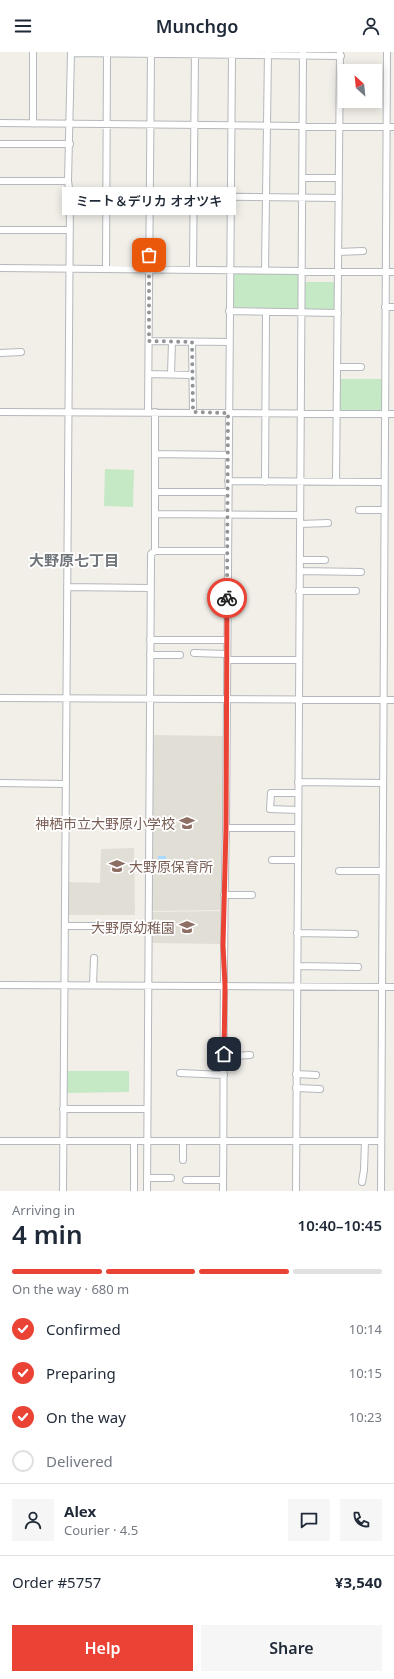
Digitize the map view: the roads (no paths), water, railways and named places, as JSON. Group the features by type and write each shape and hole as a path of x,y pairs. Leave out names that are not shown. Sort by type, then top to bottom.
{"street":[{"path":"33,52 33,124"},
{"path":"63,1191 70,269 70,195 68,181 71,52 340,54 336,482"},
{"path":"381,1191 381,871 383,783 386,307 386,52"},
{"path":"106,269 107,53"},
{"path":"148,412 151,53"},
{"path":"193,270 195,53"},
{"path":"223,1191 225,986 223,945 226,828 226,640 232,54"},
{"path":"265,270 268,54"},
{"path":"296,1191 298,660 300,571 303,54"},
{"path":"0,123 151,126 394,127"},
{"path":"0,144 70,144"},
{"path":"303,178 339,178"},
{"path":"0,181 68,181"},
{"path":"70,195 339,198"},
{"path":"0,230 70,230"},
{"path":"338,252 363,251"},
{"path":"0,268 394,272"},
{"path":"386,307 394,307"},
{"path":"229,311 338,313"},
{"path":"265,482 264,413 266,312"},
{"path":"149,341 229,342"},
{"path":"171,374 172,342"},
{"path":"192,342 193,412"},
{"path":"0,352 21,352"},
{"path":"337,366 361,367"},
{"path":"149,374 192,375"},
{"path":"0,412 394,414"},
{"path":"147,1191 150,588 151,554 155,551 155,412"},
{"path":"156,454 228,455"},
{"path":"228,481 384,482"},
{"path":"156,492 228,492"},
{"path":"359,510 384,510"},
{"path":"156,514 300,515"},
{"path":"300,524 328,523"},
{"path":"155,551 227,551"},
{"path":"300,560 325,560"},
{"path":"300,571 361,572"},
{"path":"67,587 150,588"},
{"path":"299,591 356,591"},
{"path":"150,640 226,640"},
{"path":"194,653 227,657 298,660"},
{"path":"150,655 180,654"},
{"path":"0,698 394,700"},
{"path":"298,782 383,783"},
{"path":"0,784 66,784"},
{"path":"298,793 270,793 270,809 298,810"},
{"path":"226,828 298,828"},
{"path":"272,860 297,860"},
{"path":"339,871 381,871"},
{"path":"224,895 252,895"},
{"path":"65,926 148,926"},
{"path":"297,933 356,934"},
{"path":"93,985 94,958"},
{"path":"298,966 358,967"},
{"path":"0,985 394,987"},
{"path":"224,1054 234,1056 250,1055"},
{"path":"180,1073 224,1075"},
{"path":"296,1074 316,1074"},
{"path":"296,1088 320,1089"},
{"path":"63,1109 147,1108"},
{"path":"0,1141 64,1140 296,1142 381,1140"},
{"path":"134,1141 134,1191"},
{"path":"183,1141 183,1160"},
{"path":"362,1182 365,1141"},
{"path":"147,1178 172,1178"},
{"path":"186,1180 223,1180"}],"water":[{"path":"158,856 166,856 166,872 158,872"}],"place":[{"name":"ミート＆デリカ オオツキ","path":"149,255"},
{"name":"神栖市立大野原小学校","path":"187,823"},
{"name":"大野原保育所","path":"117,866"},
{"name":"大野原幼稚園","path":"187,927"}],"district":[{"name":"大野原七丁目","path":"74,560"}]}
